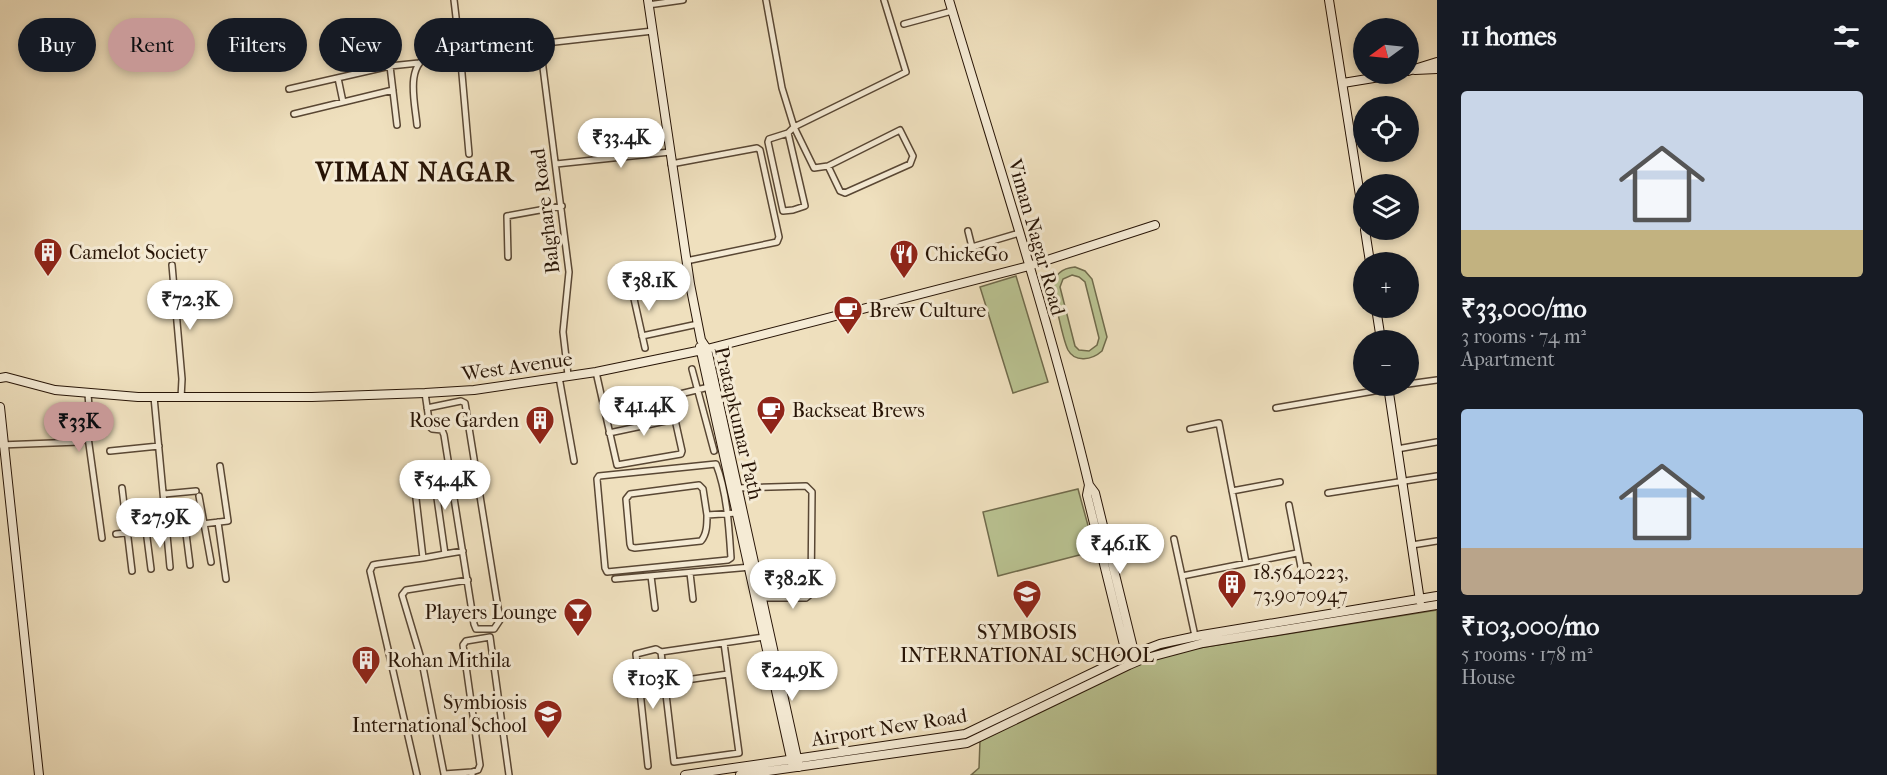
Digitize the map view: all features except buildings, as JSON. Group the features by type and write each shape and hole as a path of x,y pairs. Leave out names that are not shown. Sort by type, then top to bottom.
{"street":[{"path":"453,0 455,18"},
{"path":"642,336 698,324 686,261 648,2 683,0"},
{"path":"766,0 782,88 795,127 814,168 828,166 900,130 913,156 910,164 845,193 840,191 828,166"},
{"path":"788,133 805,206 783,211 769,139 788,133 795,127 906,72 884,0"},
{"name":"Viman Nagar Road","path":"949,0 1074,422 1089,485 1087,495 1132,659"},
{"path":"1329,0 1357,174"},
{"path":"904,24 952,11"},
{"path":"555,42 653,31"},
{"path":"1419,68 1437,62"},
{"path":"1419,70 1437,69"},
{"path":"290,89 364,72"},
{"path":"391,72 397,125"},
{"path":"414,72 412,77 417,125"},
{"path":"462,72 469,154"},
{"name":"Balghare Road","path":"544,72 569,272 563,332 568,375"},
{"path":"338,78 343,102"},
{"path":"1343,83 1353,81"},
{"path":"294,114 393,90"},
{"path":"671,164 757,148 760,150 779,237 777,242 686,261"},
{"path":"556,165 670,152"},
{"path":"508,257 507,216 562,206"},
{"name":"West Avenue","path":"0,378 6,377 55,390 88,394 182,398 312,397 474,390 596,372 703,350 1029,266 1155,225"},
{"path":"968,231 972,247 1019,233"},
{"path":"172,265 182,398"},
{"path":"630,280 645,348"},
{"path":"633,297 690,284"},
{"name":"Pratapkumar Path","path":"698,324 728,459 737,513 762,598 771,654 796,767"},
{"name":"Pratapkumar Path","path":"703,350 709,387 737,488 764,637 771,654"},
{"path":"692,369 714,452"},
{"path":"596,372 617,465 678,456 682,451 670,397"},
{"path":"559,377 574,461"},
{"path":"1419,382 1437,380"},
{"path":"605,412 709,387"},
{"path":"425,393 427,408 431,428 443,432 474,624 476,629 492,630 498,626 500,620 465,403 461,401 427,408"},
{"path":"2,445 79,442 88,437 92,433 88,394"},
{"path":"1276,408 1353,394"},
{"path":"1389,396 1420,603"},
{"path":"154,397 170,567"},
{"path":"0,407 2,445 39,775"},
{"path":"609,433 675,420"},
{"path":"1190,429 1219,423 1246,563"},
{"path":"88,437 102,538"},
{"path":"1397,449 1437,442"},
{"path":"110,452 159,446"},
{"path":"716,464 720,474 726,514 730,558 725,562 607,572 597,479 603,475 716,464"},
{"path":"116,534 228,521 220,466"},
{"path":"1328,493 1437,476"},
{"path":"423,558 414,494 418,488 451,481"},
{"path":"1232,491 1280,482"},
{"path":"435,484 445,554"},
{"path":"699,485 703,489 707,515 707,528 701,541 632,548 626,499 630,494 699,485"},
{"path":"737,488 806,486 812,492 811,594 806,598 762,598"},
{"path":"122,489 132,571"},
{"path":"164,494 197,493 211,562"},
{"path":"1289,505 1301,567 1308,566"},
{"path":"707,515 737,513"},
{"path":"218,522 226,579"},
{"path":"185,526 190,565"},
{"path":"146,531 151,569"},
{"path":"1174,540 1195,636"},
{"path":"1412,545 1437,541"},
{"path":"417,775 370,571 373,565 463,551"},
{"path":"1182,576 1297,553"},
{"path":"615,579 752,567"},
{"path":"690,573 693,599"},
{"path":"651,576 655,608"},
{"path":"468,580 406,590 402,595 422,662 444,774 472,773 478,770 480,765 463,645 466,641 490,637"},
{"name":"Airport New Road","path":"1132,659 1420,603 1437,596"},
{"name":"Airport New Road","path":"740,775 796,767 965,734 1132,659 1160,644 1195,636 1420,603 1437,605"},
{"path":"492,630 490,637 509,775"},
{"path":"648,766 635,655 656,649 661,652 764,637"},
{"path":"661,652 674,762 739,753 724,643"},
{"path":"665,683 728,674"},
{"name":"Airport New Road","path":"685,775 796,767"}],"green space":[{"path":"1075,267 1085,271 1092,279 1107,337 1102,351 1084,359 1075,357 1068,350 1052,288 1057,276","holes":["1072,275 1085,282 1099,338 1097,345 1089,351 1079,350 1075,346 1060,287 1063,279"]},
{"path":"1016,276 1048,382 1013,393 980,287"},
{"path":"1078,489 1095,551 998,576 983,512"},
{"path":"1437,610 1437,775 971,775 979,768 980,741 1145,661 1180,651"}],"place":[{"name":"Camelot Society","path":"48,278"},
{"name":"ChickeGo","path":"904,280"},
{"name":"Brew Culture","path":"848,336"},
{"name":"Backseat Brews","path":"771,436"},
{"name":"Rose Garden","path":"540,446"},
{"name":"18.5640223, 73.9070947","path":"1232,610"},
{"name":"SYMBOSIS INTERNATIONAL SCHOOL","path":"1027,620"},
{"name":"Players Lounge","path":"578,638"},
{"name":"Rohan Mithila","path":"366,686"},
{"name":"Symbiosis International School","path":"548,740"}],"district":[{"name":"VIMAN NAGAR","path":"415,172"}]}
